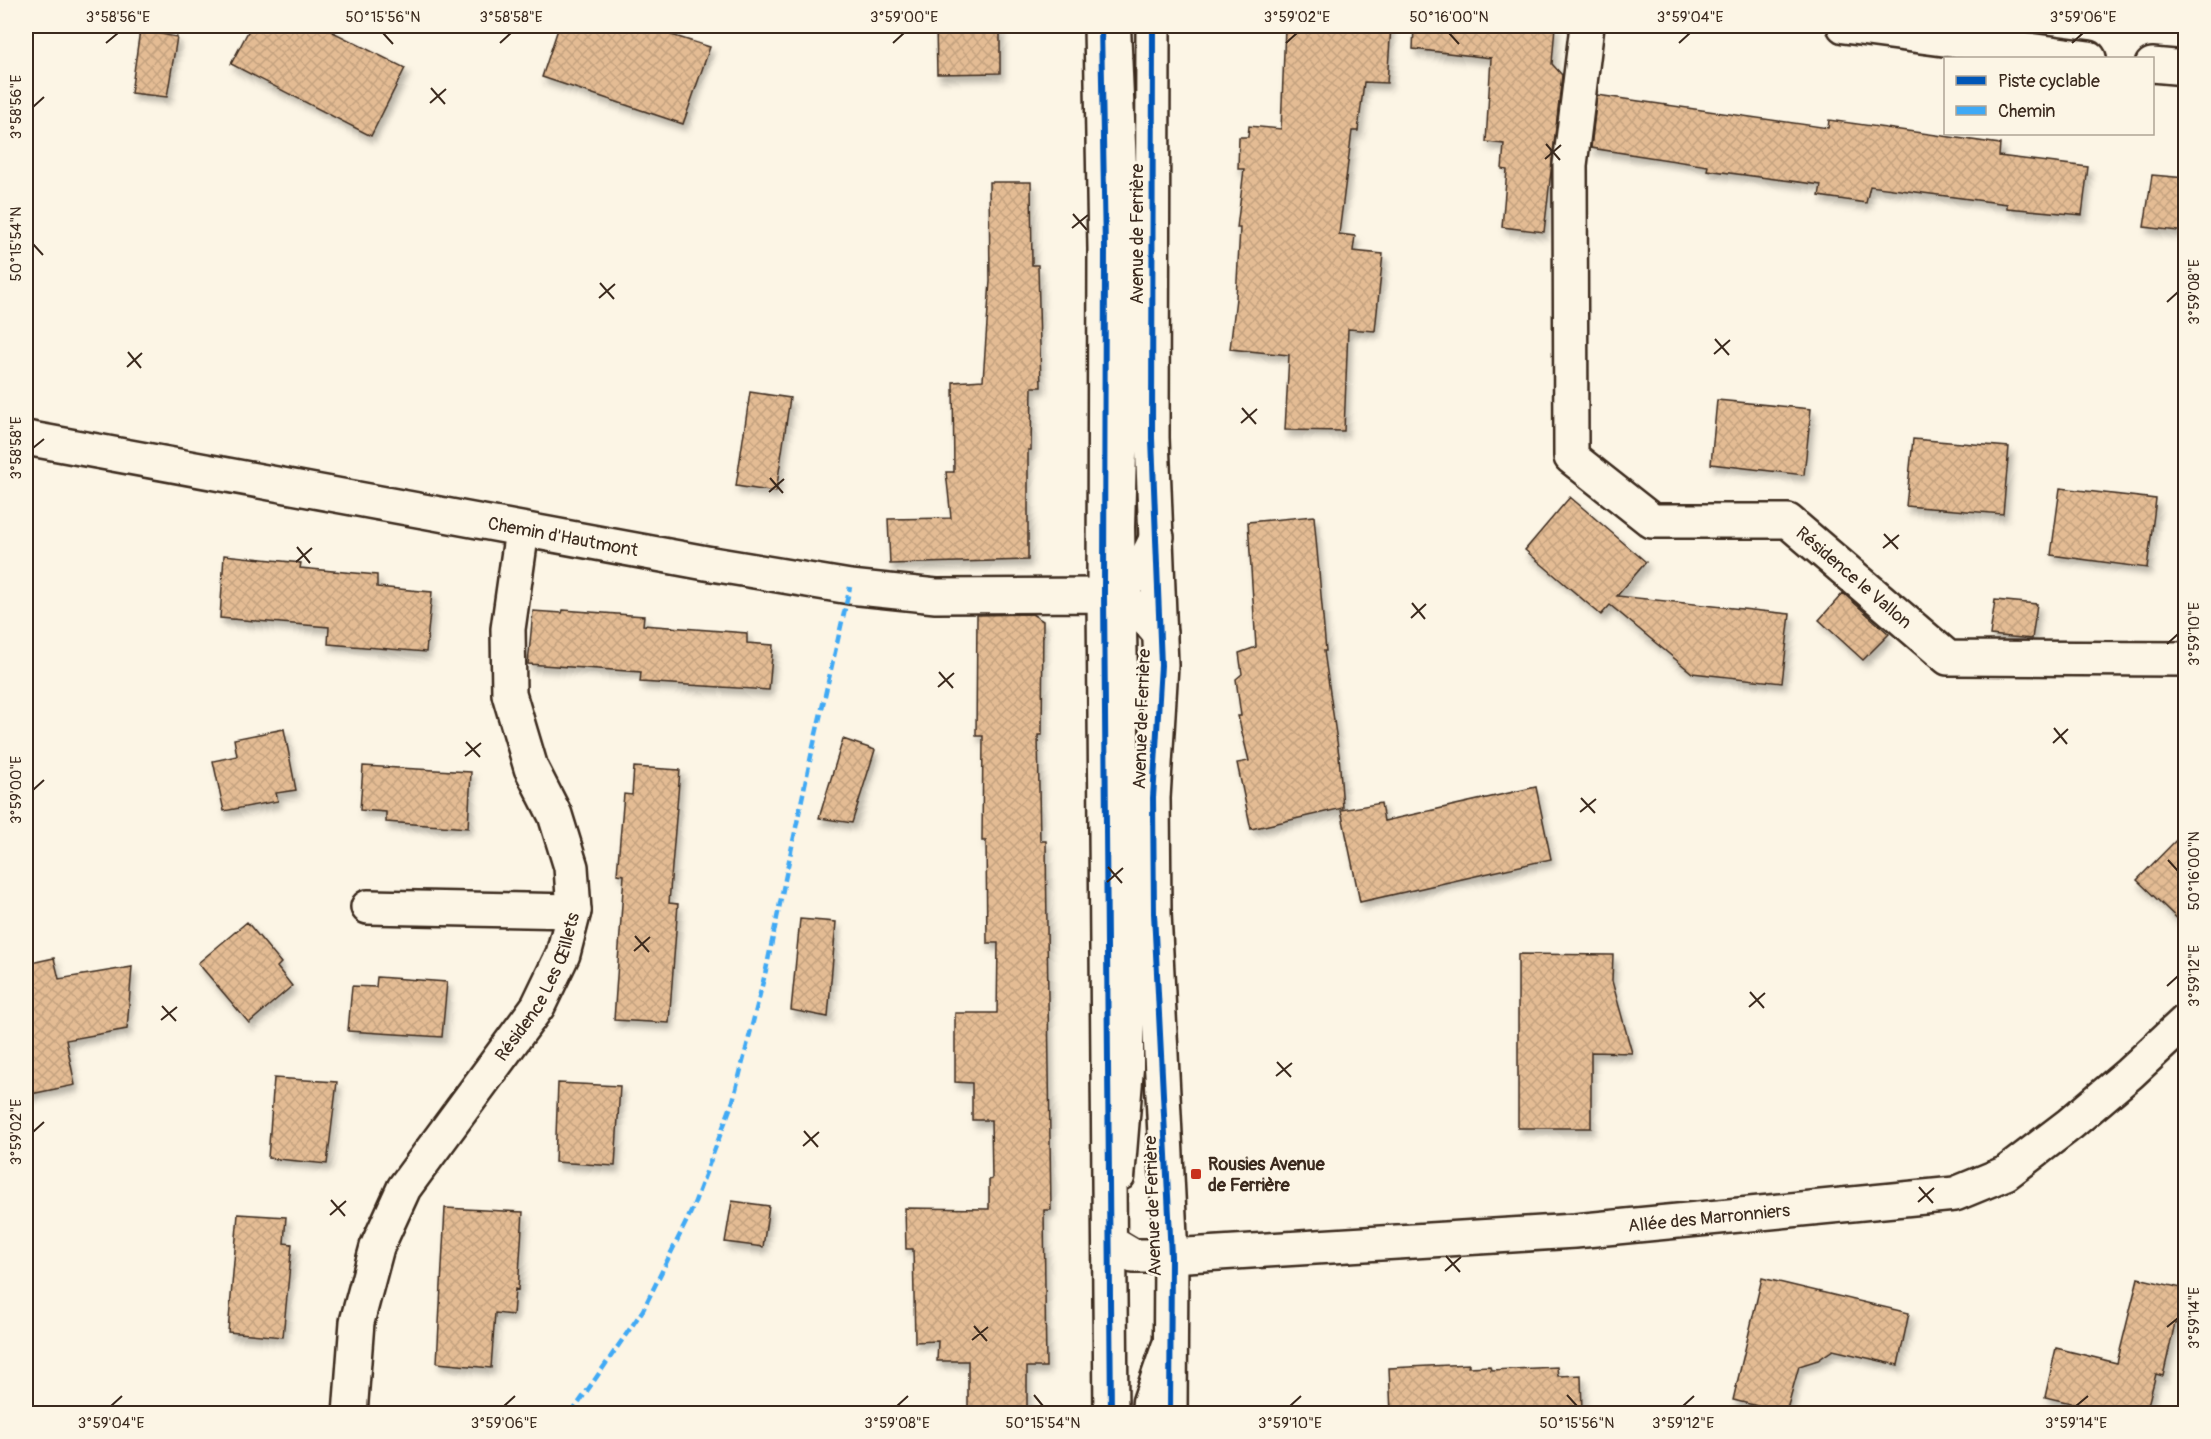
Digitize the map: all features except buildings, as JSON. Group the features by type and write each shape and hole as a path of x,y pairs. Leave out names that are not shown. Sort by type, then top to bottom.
{"street":[{"name":"Avenue de Ferrière","path":"1101,26 1105,249 1118,594 1110,1303 1111,1413"},
{"name":"Avenue de Ferrière","path":"1153,26 1152,438 1161,665 1153,798 1154,913 1162,1257 1171,1324 1170,1413"},
{"name":"Résidence le Vallon","path":"1587,26 1570,165 1571,458 1652,521 1788,521 1948,658 2186,659"},
{"path":"1844,26 2082,57"},
{"path":"2154,65 2186,68"},
{"name":"Chemin d'Hautmont","path":"26,438 522,530 850,587 936,596 1118,594"},
{"name":"Résidence Les Œillets","path":"350,1413 357,1322 382,1237 404,1188 538,1006 563,954 574,911 571,867 555,815 531,768 509,694 508,629 522,530"},
{"path":"1157,537 1144,566 1118,594 1140,610 1160,634"},
{"path":"368,908 574,911"},
{"name":"Allée des Marronniers","path":"1111,1243 1133,1256 1162,1257 1575,1231 1955,1194 2006,1173 2079,1117 2186,1021"},
{"path":"1110,1303 1133,1267 1162,1257"}],"lane":[{"path":"1118,594 1125,167 1119,26"},
{"path":"1143,1413 1144,1401 1171,1324"}],"marked path":[{"path":"571,1414 643,1310 691,1212 733,1101 766,970 811,756 850,587"}],"cycle path":[{"path":"1101,26 1105,249 1104,595 1111,1414"},
{"path":"1153,26 1152,438 1161,665 1153,798 1154,913 1171,1256 1170,1414"}],"place":[{"name":"Rousies Avenue de Ferrière","path":"1196,1174"}]}
